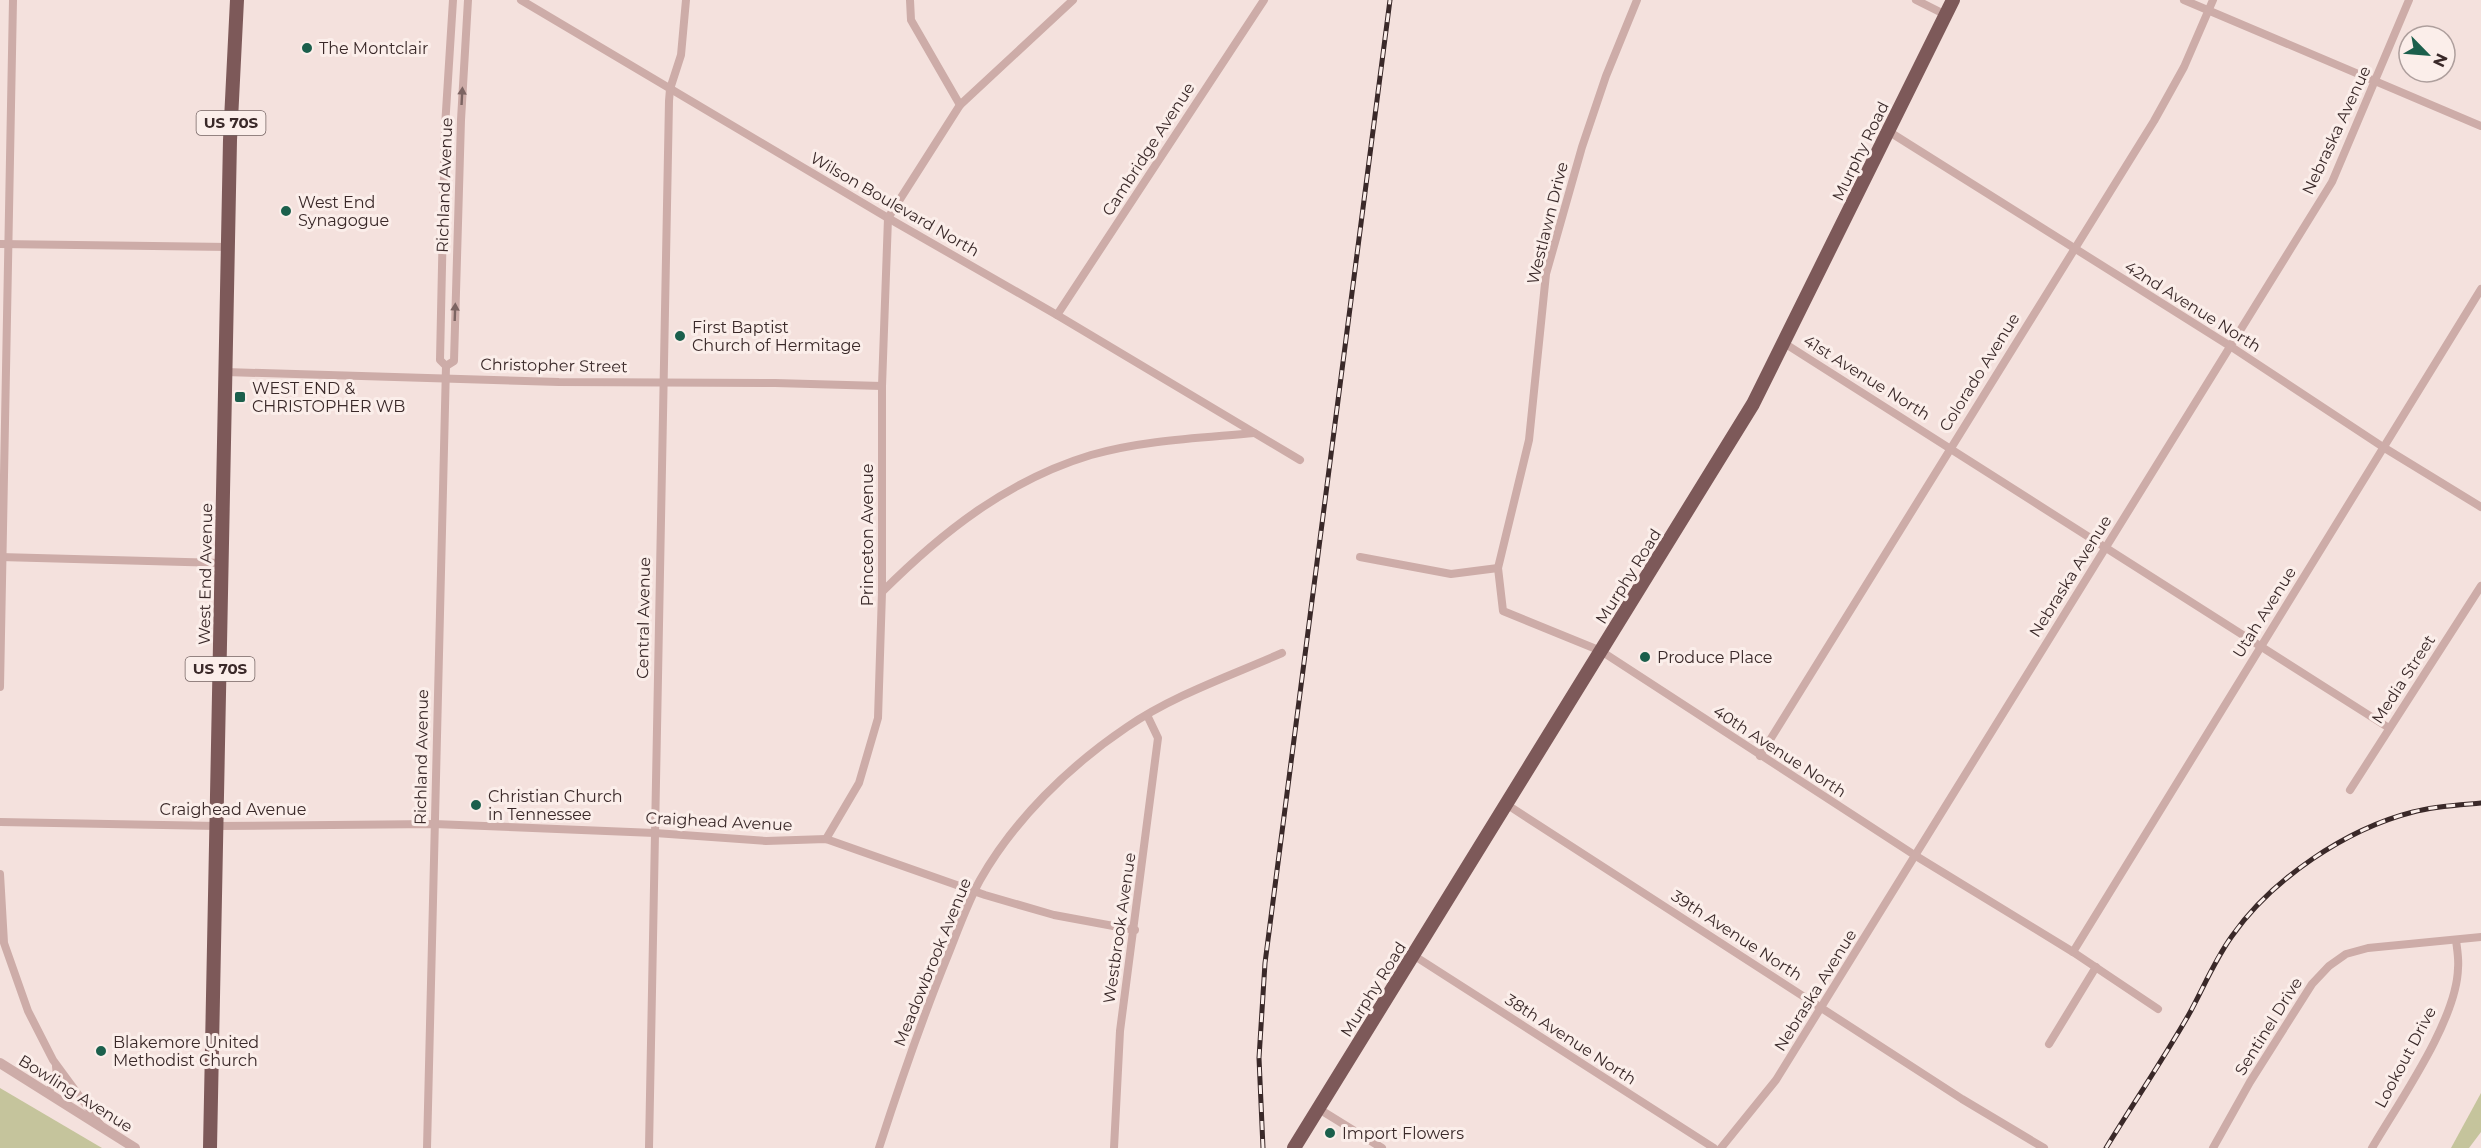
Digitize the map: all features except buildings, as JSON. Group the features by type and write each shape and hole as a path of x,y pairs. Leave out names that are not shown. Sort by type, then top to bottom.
{"main road":[{"name":"West End Avenue","path":"210,1148 231,113 237,0"},
{"name":"Murphy Road","path":"1294,1148 1753,404 1953,0"}],"street":[{"path":"0,687 4,244 13,0"},
{"name":"Richland Avenue","path":"427,1148 446,366 440,360 445,127 453,0"},
{"name":"Richland Avenue","path":"446,366 454,361 460,120 468,0"},
{"name":"Wilson Boulevard North","path":"521,0 1300,460"},
{"name":"Central Avenue","path":"649,1148 662,382 670,89 681,55 686,0"},
{"path":"910,0 911,20 960,105"},
{"path":"888,218 960,105 1073,0"},
{"name":"Cambridge Avenue","path":"1057,315 1264,0"},
{"name":"Westlawn Drive","path":"1498,568 1529,440 1546,274 1582,147 1606,76 1637,0"},
{"path":"1916,0 1946,15"},
{"path":"2184,0 2481,126"},
{"name":"Colorado Avenue","path":"1760,756 1950,446 2174,88 2213,0"},
{"name":"Nebraska Avenue","path":"1721,1148 1776,1080 2332,182 2409,0"},
{"name":"42nd Avenue North","path":"1888,131 2230,346 2383,447 2481,507"},
{"name":"Princeton Avenue","path":"826,839 859,783 878,718 882,592 882,386 888,218"},
{"path":"4,244 229,247"},
{"name":"Utah Avenue","path":"2073,951 2481,289"},
{"name":"41st Avenue North","path":"1784,343 1950,446 2390,728"},
{"name":"Christopher Street","path":"226,372 882,386"},
{"path":"882,592 921,553 966,517 998,496 1042,474 1091,455 1154,442 1254,433"},
{"path":"2,557 222,563"},
{"path":"1360,557 1451,574 1498,568"},
{"name":"40th Avenue North","path":"1498,568 1503,611 1600,651 1916,856 2096,967"},
{"name":"Media Street","path":"2350,790 2481,585"},
{"name":"Meadowbrook Avenue","path":"879,1148 928,1003 974,892 993,859 1030,812 1069,772 1126,728 1175,700 1282,653"},
{"name":"Westbrook Avenue","path":"1114,1148 1120,1030 1135,930 1158,738 1148,715"},
{"name":"39th Avenue North","path":"1506,804 1962,1099 2044,1148"},
{"name":"Craighead Avenue","path":"0,822 217,826 434,824 655,833 766,841 826,839 974,892 1054,915 1135,930"},
{"path":"0,874 4,943 28,1011 56,1064 102,1127"},
{"name":"Sentinel Drive","path":"2213,1148 2250,1082 2312,984 2329,966 2346,954 2368,948 2481,937"},
{"name":"Lookout Drive","path":"2372,1148 2443,1024 2452,998 2458,969 2456,940"},
{"name":"38th Avenue North","path":"1413,955 1714,1148"},
{"path":"2049,1044 2096,967 2158,1009"},
{"name":"Bowling Avenue","path":"0,1063 135,1148"},
{"path":"48,1094 57,1076 56,1064"},
{"path":"1319,1109 1382,1148"}],"green space":[{"path":"0,1088 102,1148 0,1148"},
{"path":"2481,1093 2481,1132 2469,1148 2451,1148"}],"railway":[{"path":"1263,1148 1259,1058 1265,963 1390,0"},
{"path":"2106,1148 2178,1033 2232,936 2268,895 2312,859 2362,831 2421,810 2481,803"}],"place":[{"name":"The Montclair","path":"307,48"},
{"name":"West End Synagogue","path":"286,211"},
{"name":"First Baptist Church of Hermitage","path":"680,336"},
{"name":"WEST END & CHRISTOPHER WB","path":"240,397"},
{"name":"Produce Place","path":"1645,657"},
{"name":"Christian Church in Tennessee","path":"476,805"},
{"name":"Blakemore United Methodist Church","path":"101,1051"},
{"name":"Import Flowers","path":"1330,1133"}]}
